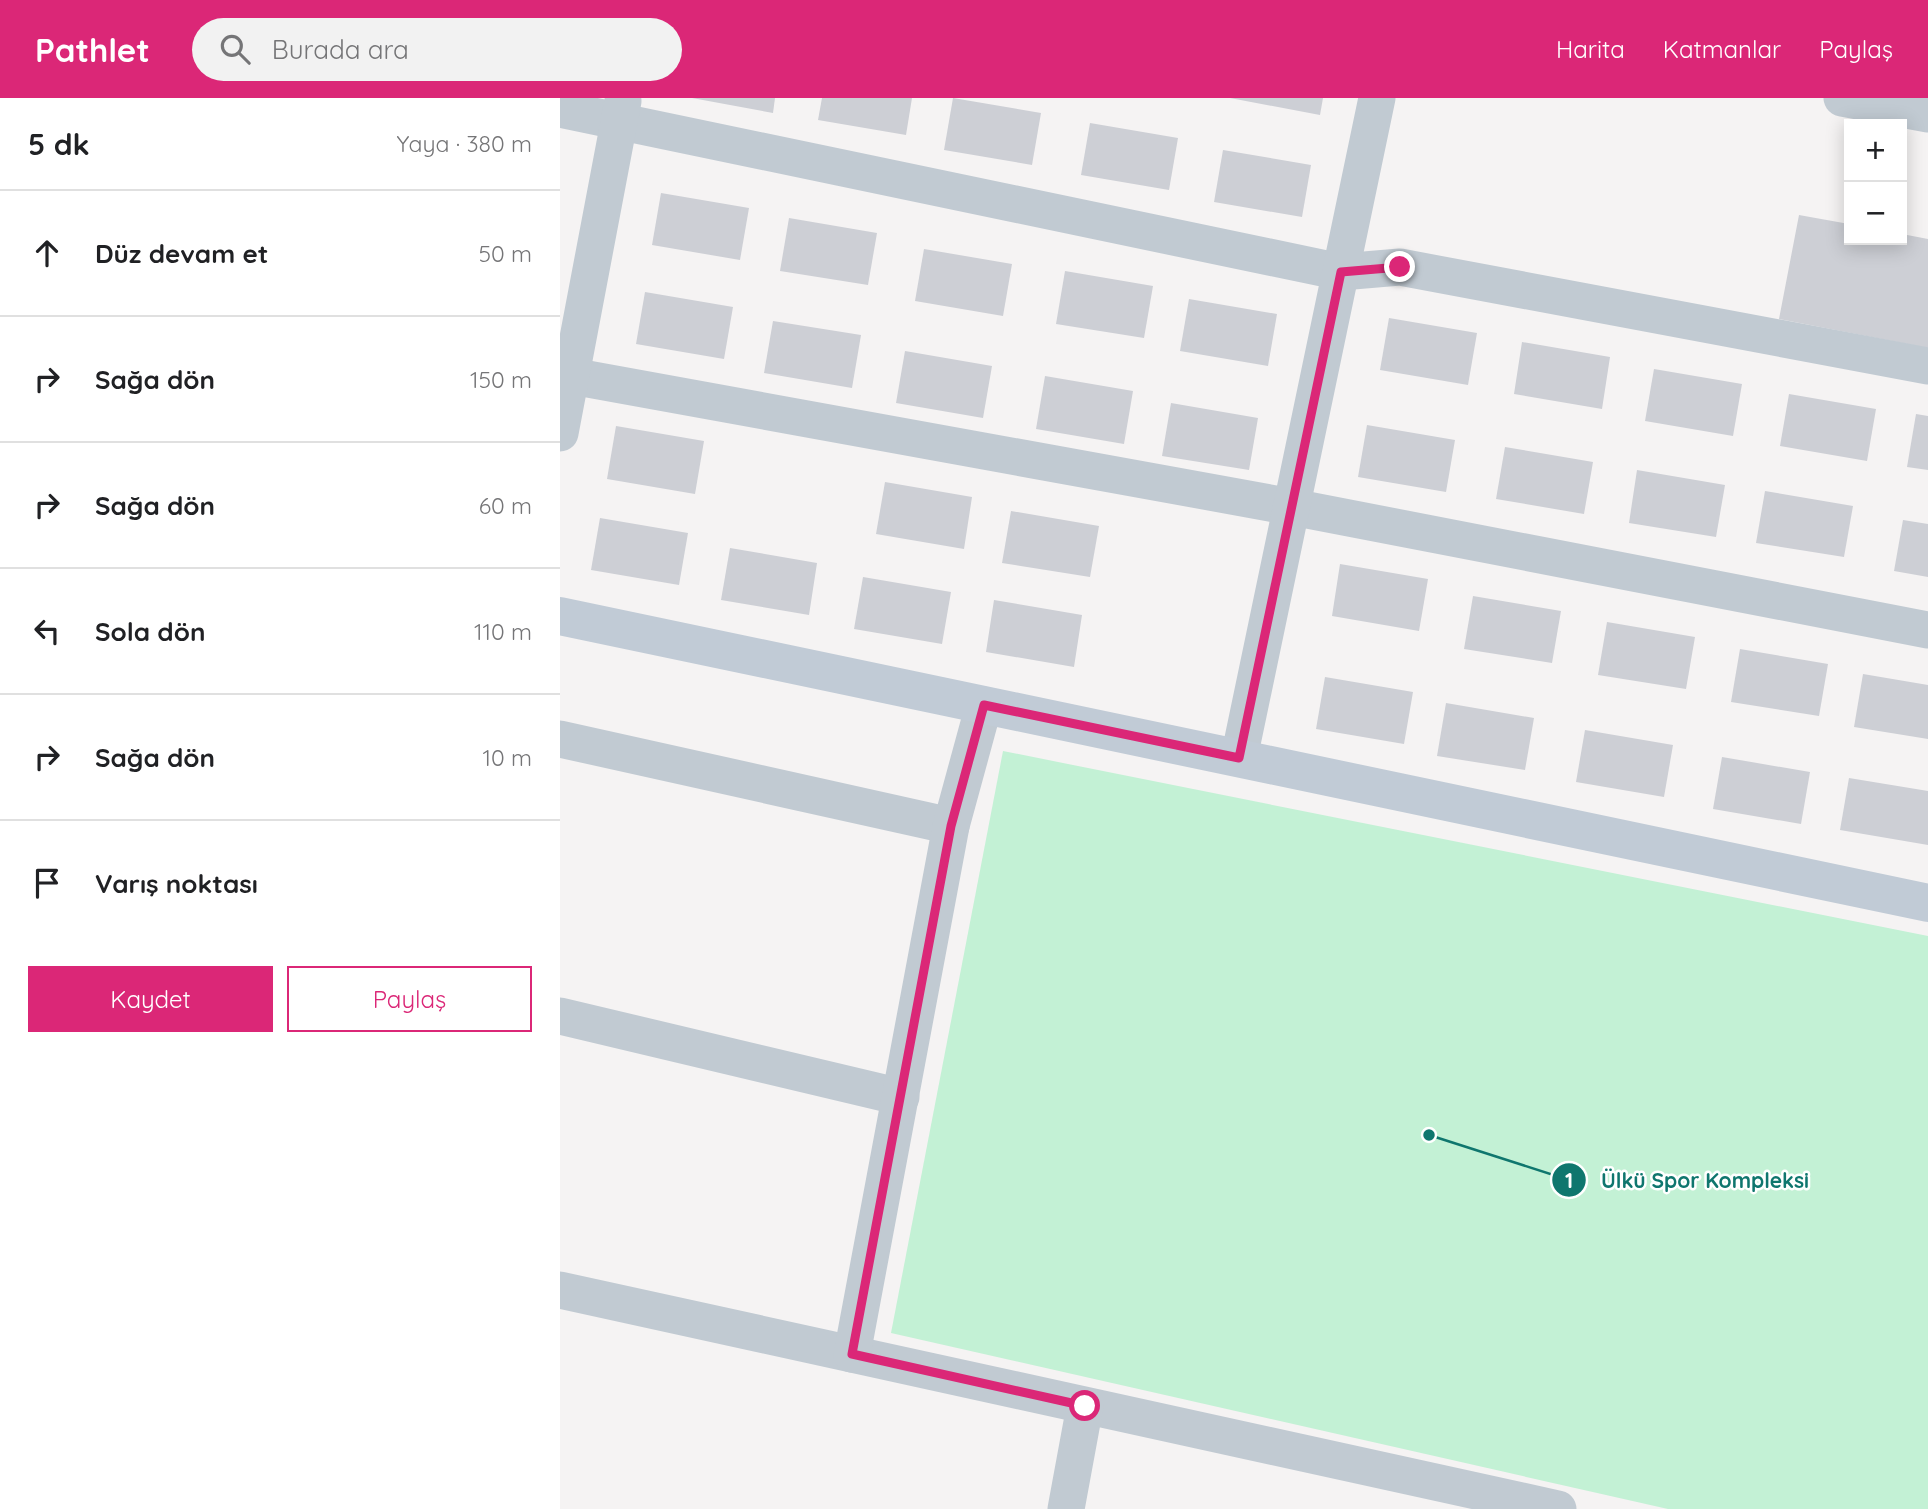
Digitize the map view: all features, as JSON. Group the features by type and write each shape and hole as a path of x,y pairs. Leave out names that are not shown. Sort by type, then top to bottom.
{"street":[{"path":"1239,758 1377,98"},
{"path":"1842,98 1928,114"},
{"path":"560,109 621,110 1341,272 1400,267 1928,366"},
{"path":"560,433 566,375 621,110"},
{"path":"566,375 1292,507 1928,630"},
{"path":"560,616 1928,903"},
{"path":"852,1354 951,826 984,705"},
{"path":"560,739 951,826"},
{"path":"560,1016 901,1097"},
{"path":"560,1290 1558,1509"},
{"path":"1066,1509 1085,1406"}],"green space":[{"path":"1003,751 1928,936 1928,1509 1668,1509 891,1333"}],"building":[{"path":"692,98 775,98 773,113"},
{"path":"822,98 912,98 906,135 818,120"},
{"path":"953,98 1041,113 1032,165 944,150"},
{"path":"1230,98 1323,98 1320,115"},
{"path":"1090,123 1178,138 1169,190 1081,175"},
{"path":"1223,150 1311,165 1302,217 1214,202"},
{"path":"661,193 749,208 740,260 652,245"},
{"path":"1799,215 1844,223 1844,245 1907,245 1907,235 1928,239 1928,348 1779,319"},
{"path":"789,218 877,233 868,285 780,271"},
{"path":"924,249 1012,264 1003,316 915,301"},
{"path":"1065,271 1153,286 1144,338 1056,324"},
{"path":"645,292 733,307 724,359 636,344"},
{"path":"1189,299 1277,314 1268,366 1180,351"},
{"path":"1389,318 1477,333 1468,385 1380,370"},
{"path":"773,321 861,335 852,388 764,373"},
{"path":"1522,342 1610,357 1602,409 1514,394"},
{"path":"905,351 992,366 983,418 896,403"},
{"path":"1654,369 1742,384 1733,436 1645,421"},
{"path":"1045,376 1133,391 1124,444 1036,429"},
{"path":"1789,394 1876,409 1867,461 1780,446"},
{"path":"1171,403 1258,418 1249,470 1162,456"},
{"path":"1916,414 1928,416 1928,470 1907,467"},
{"path":"1367,425 1455,440 1446,492 1358,477"},
{"path":"616,426 704,441 695,494 607,479"},
{"path":"1505,447 1593,462 1584,514 1496,499"},
{"path":"1637,470 1725,485 1716,537 1629,523"},
{"path":"885,482 972,497 964,549 876,534"},
{"path":"1765,491 1853,506 1844,557 1756,543"},
{"path":"1011,511 1099,526 1090,577 1002,563"},
{"path":"600,518 688,533 679,585 591,570"},
{"path":"1903,520 1928,524 1928,577 1894,571"},
{"path":"730,548 817,563 809,615 721,600"},
{"path":"1340,564 1428,579 1419,631 1332,616"},
{"path":"863,577 951,592 942,644 854,629"},
{"path":"1473,596 1561,611 1552,663 1464,649"},
{"path":"994,600 1082,615 1074,667 986,652"},
{"path":"1607,622 1695,637 1686,689 1598,675"},
{"path":"1740,649 1828,664 1819,716 1731,702"},
{"path":"1863,674 1928,685 1928,739 1854,727"},
{"path":"1325,677 1413,692 1404,744 1316,729"},
{"path":"1446,703 1534,718 1525,770 1437,756"},
{"path":"1585,730 1673,745 1664,797 1576,782"},
{"path":"1722,757 1810,772 1801,824 1713,809"},
{"path":"1849,778 1928,791 1928,845 1840,830"}],"place":[{"name":"Ülkü Spor Kompleksi","path":"1429,1135"}],"route":[{"path":"1085,1406 852,1354 951,826 984,705 1239,758 1341,272 1400,267"}]}
